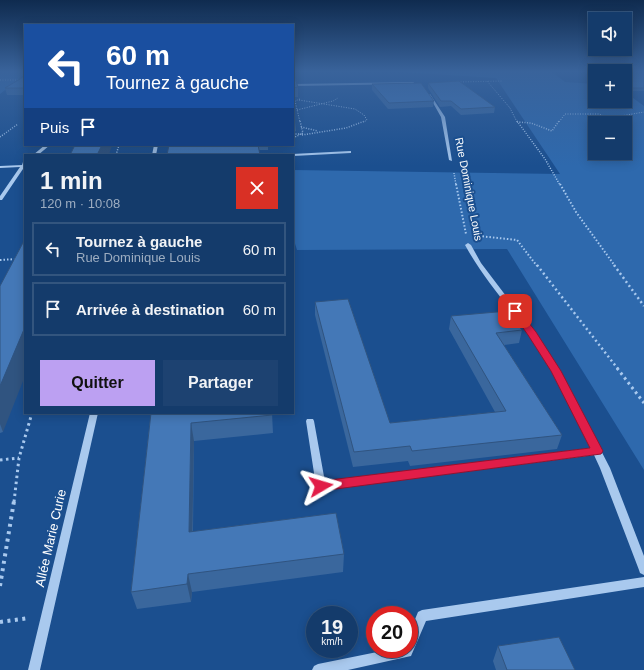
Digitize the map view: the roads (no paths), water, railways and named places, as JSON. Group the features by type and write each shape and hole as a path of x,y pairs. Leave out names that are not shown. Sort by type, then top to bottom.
{"street":[{"name":"Rue Dominique Louis","path":"434,103 443,117 451,160"},
{"path":"36,154 47,146"},
{"path":"294,155 350,152"},
{"path":"0,167 23,164"},
{"path":"0,199 23,164"},
{"name":"Rue Dominique Louis","path":"468,245 478,263 532,334 556,371 605,468 644,570"},
{"name":"Allée Marie Curie","path":"34,670 94,414"},
{"path":"310,420 321,486 597,451"},
{"path":"418,626 422,616 644,582"},
{"path":"318,670 377,658"}]}
